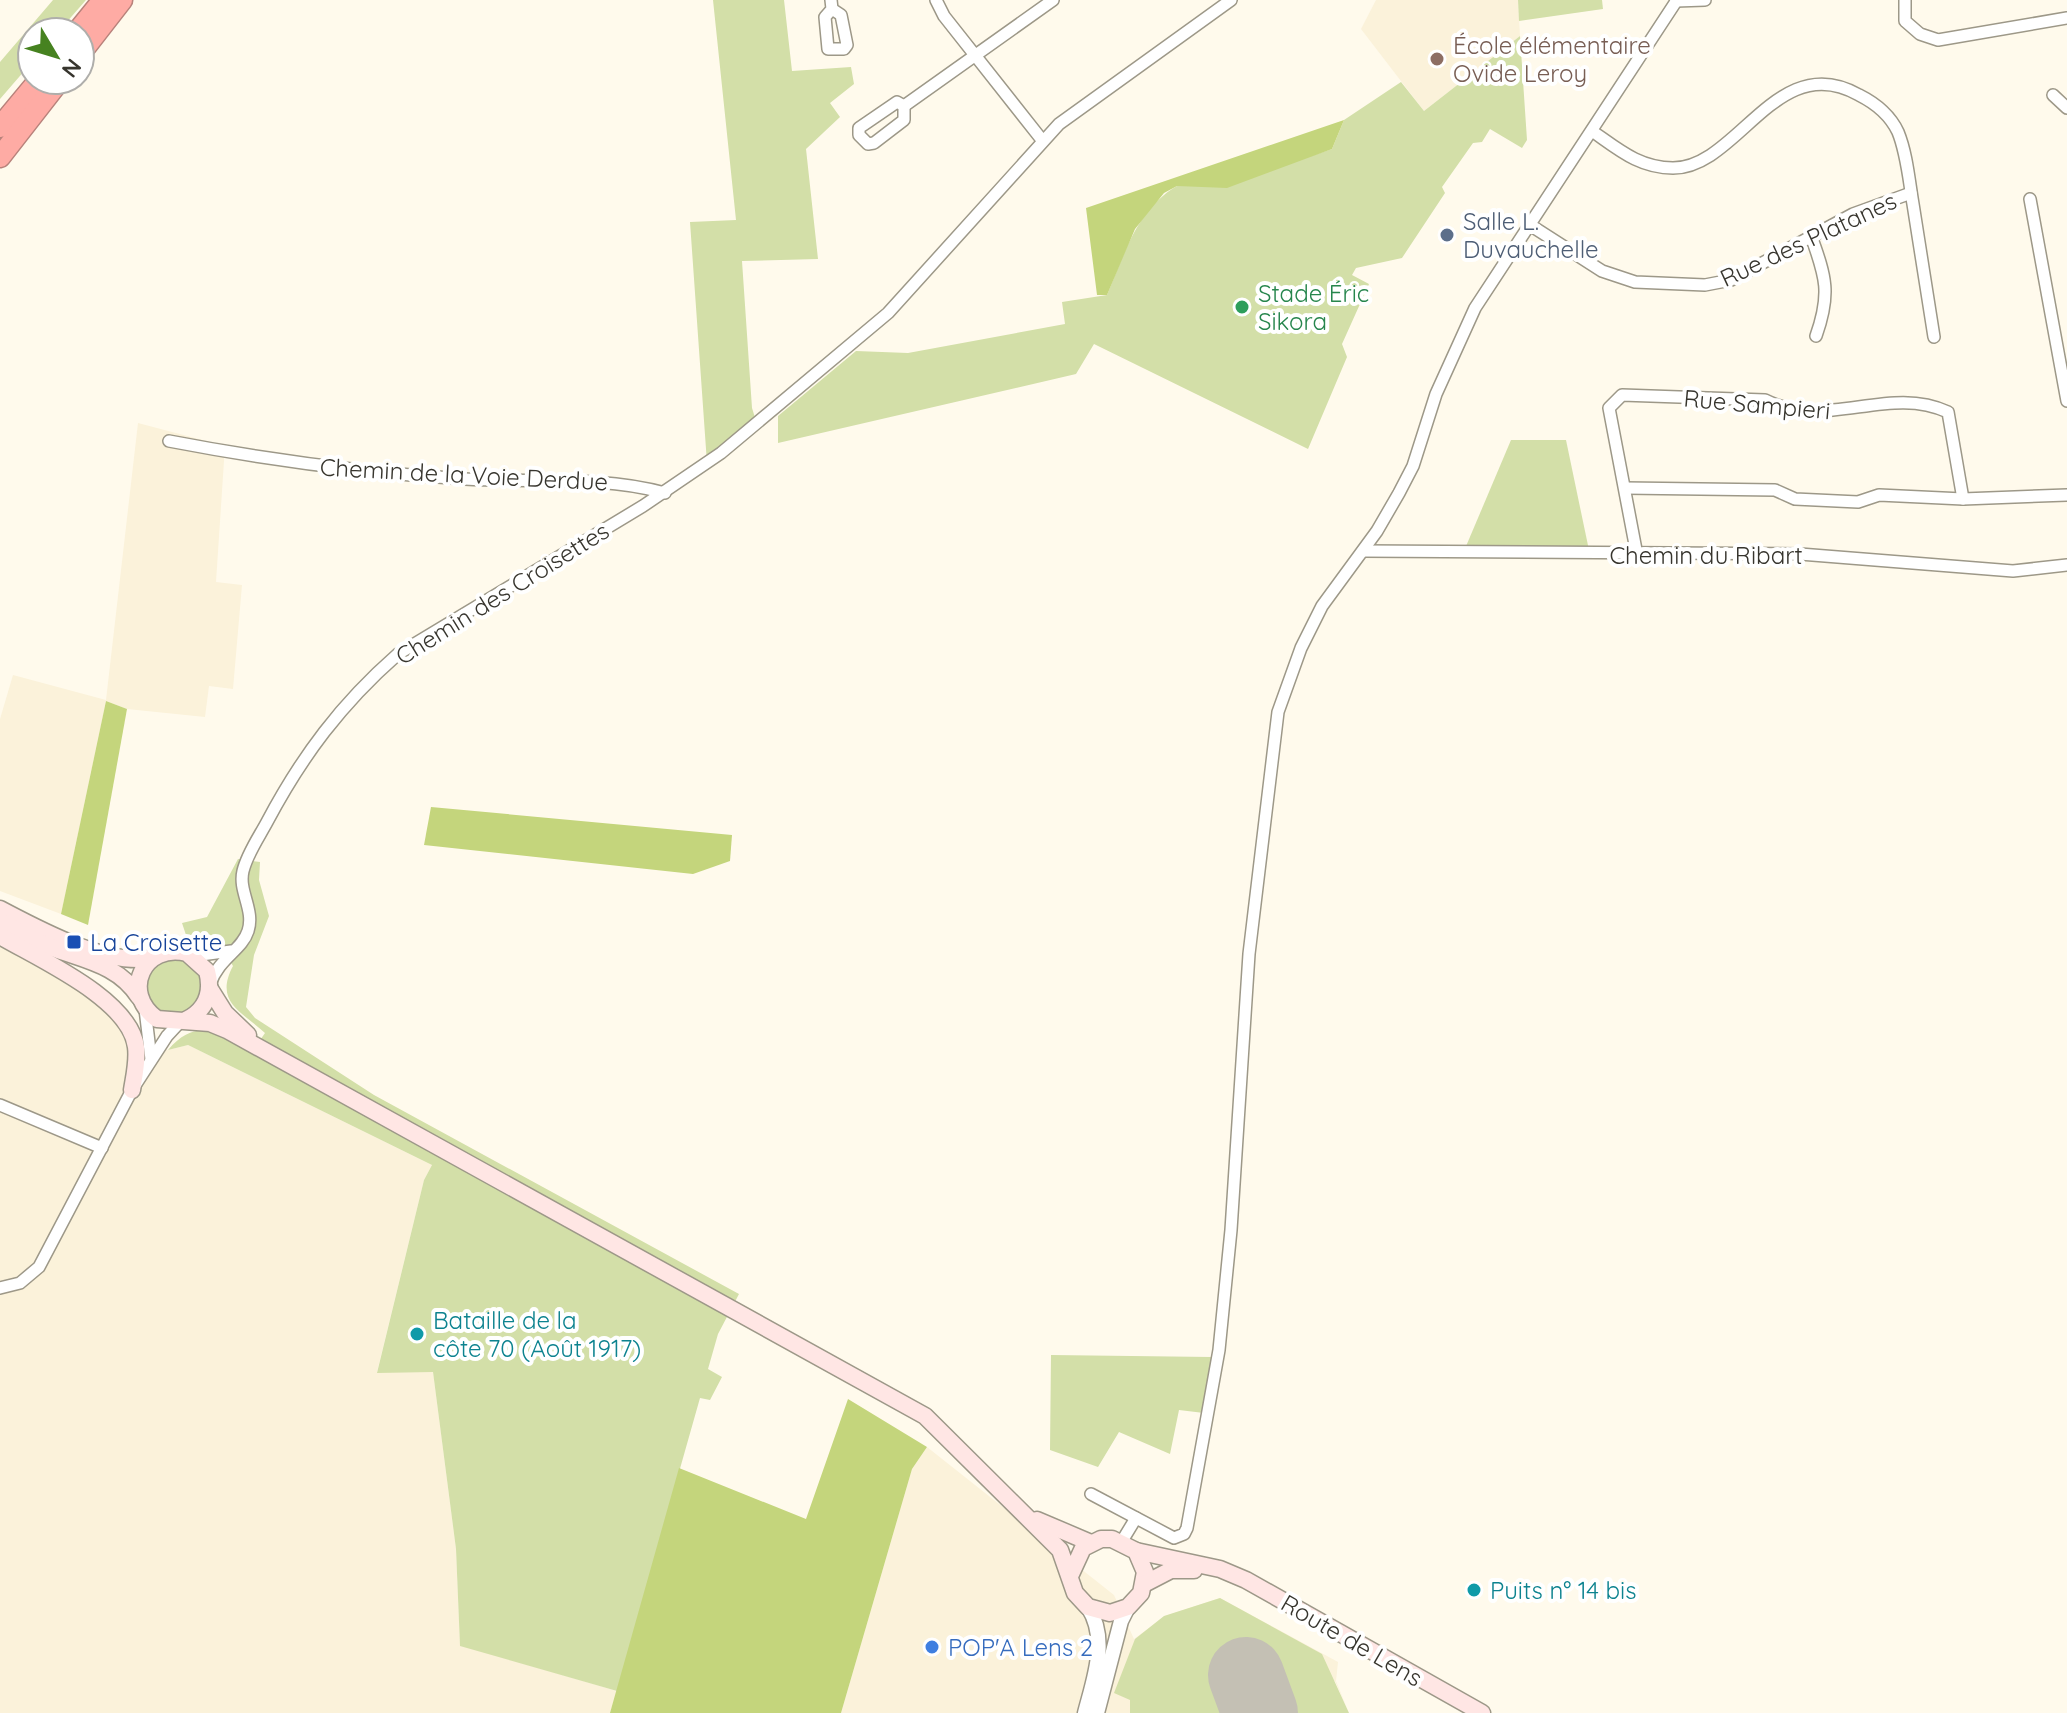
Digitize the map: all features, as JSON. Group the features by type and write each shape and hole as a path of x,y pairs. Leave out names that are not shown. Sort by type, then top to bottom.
{"highway":[{"path":"90,16 103,0"},
{"path":"96,33 122,0"},
{"path":"0,115 21,96"},
{"path":"0,127 26,96"},
{"path":"1,156 48,96"}],"main road":[{"path":"0,909 43,931 117,959 151,958 168,950 187,953 203,965 210,987 225,1013 263,1050"},
{"path":"0,921 58,950 85,957 116,973 131,984 142,1003 161,1020 210,1023 263,1050 895,1397 936,1426 1060,1550 1071,1574 1075,1593 1088,1607 1110,1613 1128,1607 1144,1584 1142,1561 1129,1546 1112,1539 1091,1543 1077,1556 1071,1574"},
{"path":"0,936 113,1005 130,1026 136,1045 132,1090"},
{"path":"142,1003 139,976 151,958"},
{"path":"183,1021 200,1011 210,987"},
{"path":"1025,1512 1046,1525 1091,1543"},
{"name":"Route de Lens","path":"1129,1546 1220,1569 1246,1580 1482,1713"},
{"name":"Route de Lens","path":"1144,1584 1171,1570 1220,1569"}],"street":[{"path":"936,0 944,16 1042,140"},
{"path":"904,106 974,53 1053,0"},
{"name":"Chemin des Croisettes","path":"210,987 219,963 248,932 250,917 242,878 249,855 294,770 326,725 365,683 398,654 665,493 762,420 888,313 1042,140 1084,104 1231,0"},
{"path":"1091,1494 1174,1538 1184,1534 1208,1419 1231,1230 1249,954 1278,712 1301,648 1315,620 1363,551 1413,466 1436,394 1459,340 1530,225 1677,0 1705,0"},
{"path":"1905,0 1905,21 1920,34 1938,40 2067,18"},
{"path":"1592,131 1631,159 1675,168 1697,163 1785,94 1807,84 1847,88 1878,105 1897,131 1911,193 1934,337"},
{"path":"2053,95 2067,108"},
{"name":"Rue des Platanes","path":"1530,225 1602,271 1635,282 1705,285 1731,280 1853,214 1911,193"},
{"path":"2030,199 2067,401"},
{"path":"1811,236 1821,263 1827,299 1816,336"},
{"name":"Rue Sampieri","path":"1637,555 1609,408 1622,395 1765,400 1783,409 1838,413 1865,404 1932,405 1948,412 1963,499"},
{"name":"Chemin de la Voie Derdue","path":"169,441 256,458 361,473 531,482 608,482 665,493"},
{"path":"1625,488 1775,490 1795,499 1858,502 1879,495 1963,499 2067,495"},
{"name":"Chemin du Ribart","path":"1363,551 1800,554 2013,571 2067,565"},
{"path":"187,953 201,955 231,951"},
{"path":"142,1003 151,1060"},
{"path":"0,1288 20,1283 39,1267 132,1090 151,1060 183,1021"},
{"path":"0,1105 102,1148"},
{"path":"1129,1546 1136,1518"},
{"path":"1085,1713 1098,1661 1100,1633 1088,1607"},
{"path":"1097,1713 1121,1621 1128,1607"}],"shaded area":[{"name":"École élémentaire Ovide Leroy","path":"1376,0 1518,0 1520,36 1424,111 1361,29"},
{"path":"138,423 225,446 216,582 242,585 233,689 209,686 205,717 127,709 106,701 61,914 0,891 0,719 13,675 106,700"},
{"path":"0,941 99,1001 131,1041 168,1050 188,1045 432,1165 424,1180 377,1372 433,1372 456,1549 460,1645 617,1691 610,1713 0,1713"},
{"path":"927,1447 1114,1595 1134,1639 1165,1616 1220,1598 1338,1662 1336,1681 1349,1713 1335,1681 1130,1700 1130,1713 841,1713 912,1469"}],"green space":[{"path":"53,0 86,0 72,16 39,16"},
{"path":"713,0 784,0 792,71 851,67 854,84 830,103 840,117 806,149 818,259 742,261 752,408 757,424 707,463 690,222 736,220"},
{"path":"1518,0 1602,0 1603,9 1519,21"},
{"path":"1520,36 1527,140 1522,148 1490,129 1482,142 1473,143 1442,187 1445,193 1402,258 1356,268 1352,275 1369,284 1342,344 1347,357 1308,449 1094,344 1076,374 778,443 778,416 856,351 908,353 1065,324 1062,302 1107,295 1133,234 1152,207 1177,186 1299,160 1332,149 1344,120 1401,82 1424,111"},
{"path":"16,43 16,80 0,99 0,62"},
{"path":"1344,120 1332,149 1227,188 1177,186 1164,193 1135,229 1107,295 1097,295 1086,208"},
{"path":"1511,440 1566,440 1590,555 1464,551"},
{"path":"106,701 127,709 88,925 61,914"},
{"path":"431,807 732,835 730,861 693,874 424,845"},
{"path":"238,859 260,862 259,880 269,916 254,955 246,1007 255,1018 374,1095 739,1294 718,1334 708,1369 722,1377 710,1400 700,1398 617,1691 460,1646 456,1549 433,1372 377,1373 424,1180 432,1165 188,1045 168,1050 189,1033 208,1031 252,1052 265,1033 239,1012 228,997 228,978 233,966 220,944 200,947 187,938 182,923 207,917"},
{"path":"174,958 185,960 194,967 201,976 201,998 194,1007 185,1014 174,1016 163,1014 154,1007 147,998 145,987 147,976 154,967 163,960"},
{"path":"1051,1355 1212,1357 1204,1413 1179,1410 1170,1454 1119,1432 1098,1467 1050,1450"},
{"path":"848,1399 927,1447 912,1469 841,1713 610,1713 679,1468 806,1519"},
{"path":"1220,1598 1322,1654 1349,1713 1130,1713 1130,1700 1114,1693 1135,1639 1164,1616"}],"taxiway":[{"path":"1251,1713 1257,1705"}],"runway":[{"path":"1246,1675 1260,1713"}],"place":[{"name":"École élémentaire Ovide Leroy","path":"1437,59"},
{"name":"Salle L. Duvauchelle","path":"1447,235"},
{"name":"Stade Éric Sikora","path":"1242,307"},
{"name":"La Croisette","path":"74,942"},
{"name":"Bataille de la côte 70 (Août 1917)","path":"417,1334"},
{"name":"Puits n° 14 bis","path":"1474,1590"},
{"name":"POP'A Lens 2","path":"932,1647"}]}
